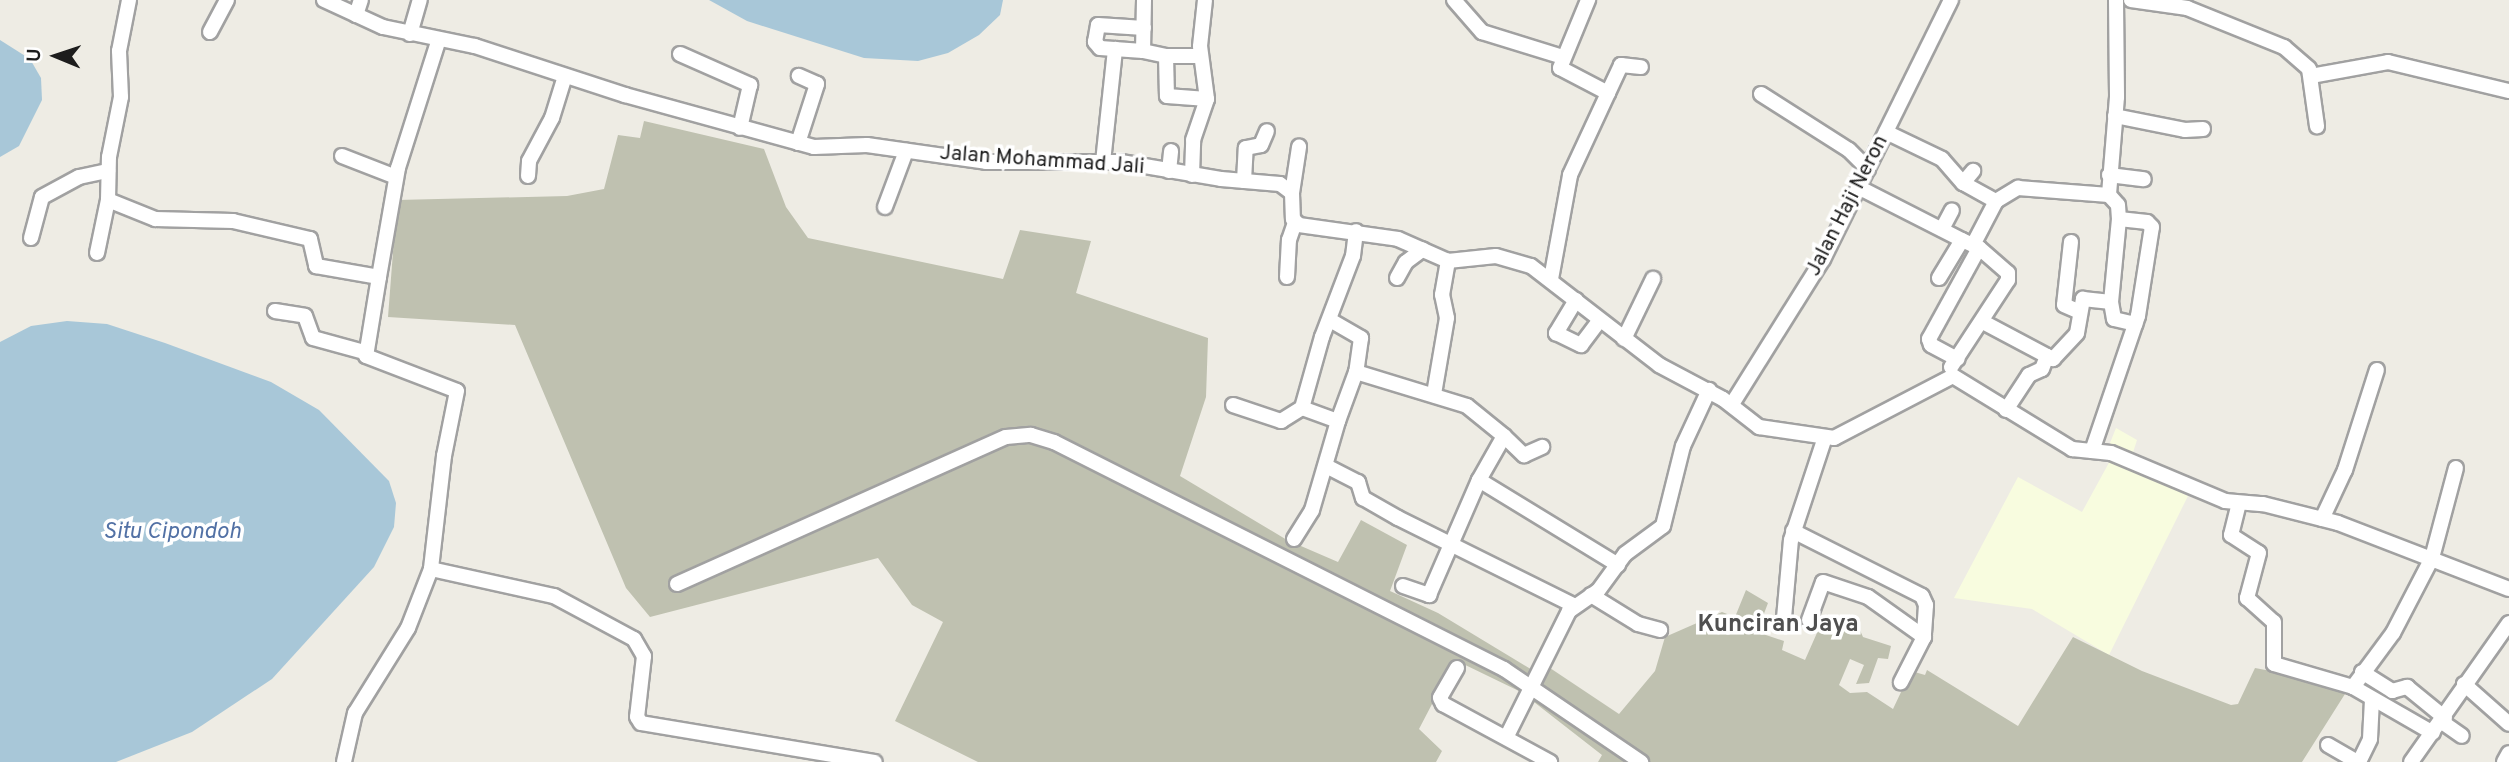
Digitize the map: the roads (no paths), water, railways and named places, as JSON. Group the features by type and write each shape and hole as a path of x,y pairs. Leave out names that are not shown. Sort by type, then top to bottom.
{"street":[{"path":"97,253 108,200 108,171 121,97 119,51 129,0"},
{"path":"210,32 227,0"},
{"name":"Jalan Mohammad Jali","path":"324,0 356,15 410,34 475,46 565,76 799,143 906,151 986,162 1103,162 1280,184 1292,193"},
{"path":"356,15 361,0"},
{"path":"410,34 419,0"},
{"path":"1143,51 1144,0"},
{"path":"1192,175 1193,141 1207,99 1200,56 1205,0"},
{"path":"1454,0 1482,32 1563,57"},
{"path":"1588,0 1560,68 1564,73 1608,93"},
{"name":"Jalan Haji Neron","path":"1732,404 1819,267 1951,0"},
{"path":"2116,0 2115,116 2109,195 2118,205 2119,219 2111,302 2114,319 2136,324"},
{"path":"2131,0 2187,8 2258,33 2304,61 2311,76 2317,126"},
{"path":"1144,28 1098,25 1096,46 1166,56 1200,56"},
{"path":"344,762 355,713 408,628 431,569 443,456 457,391 369,359 365,352 396,177 439,39"},
{"path":"1103,162 1115,50"},
{"path":"680,54 750,85 740,128"},
{"path":"1166,56 1167,96 1207,99"},
{"path":"2311,76 2388,62 2509,90"},
{"path":"1551,279 1570,175 1621,65 1641,67"},
{"path":"528,176 529,161 552,118 565,76"},
{"path":"799,76 817,84 799,143"},
{"path":"1760,94 1849,150 1868,169"},
{"path":"2115,116 2185,130 2203,129"},
{"path":"1244,181 1246,148 1261,145 1267,131"},
{"path":"1886,132 1942,159 1963,183 1996,201"},
{"path":"1287,276 1289,240 1295,223 1292,193 1299,146"},
{"path":"885,207 906,151"},
{"path":"1169,172 1171,151"},
{"path":"342,156 396,177"},
{"path":"32,238 41,197 79,177 108,171"},
{"path":"1963,183 1973,171"},
{"path":"2109,175 2144,178"},
{"path":"1295,223 1356,231 1423,249 1448,261 1510,257 1551,279 1624,340 1659,365 1732,404 1759,427 1824,440 1843,434 1945,377 1983,322 2009,276 1971,244 1858,187"},
{"path":"1957,359 1931,345 1928,339 1971,244 1996,201 2018,188 2109,195"},
{"path":"108,200 155,219 233,221 310,239 316,266 379,277"},
{"path":"1942,229 1952,210"},
{"path":"2092,451 2136,324 2152,227 2147,222 2119,219"},
{"path":"1233,405 1281,421 1302,408 1353,256 1356,231"},
{"path":"2071,243 2064,305 2080,312"},
{"path":"1939,278 1971,244"},
{"path":"1398,278 1406,262 1423,249"},
{"path":"1434,394 1447,318 1442,295 1448,261"},
{"path":"1624,340 1653,279"},
{"path":"1983,322 2053,359 2077,333 2083,299 2111,302"},
{"path":"1576,300 1556,333 1581,345 1600,320"},
{"path":"275,311 305,316 313,338 365,352"},
{"path":"1294,539 1312,510 1328,467 1338,421 1356,372 1361,338 1330,320"},
{"path":"2006,410 2029,375 2042,369 2047,356"},
{"path":"2322,519 2345,470 2376,370"},
{"path":"1356,372 1467,406 1524,455 1542,447"},
{"path":"1945,377 1958,378 2065,447 2111,453 2239,503 2263,504 2322,519 2509,589"},
{"path":"1507,736 1573,605 1591,595 1625,554 1663,526 1683,446 1709,390"},
{"path":"1302,408 1338,421"},
{"path":"677,584 1006,437 1031,435 1066,448 1530,686 1641,762"},
{"path":"1403,586 1429,595 1479,480 1504,436"},
{"path":"1784,618 1793,531 1824,440"},
{"path":"1328,467 1358,482 1363,498 1451,547 1573,605"},
{"path":"2353,687 2393,633 2432,558 2456,468"},
{"path":"1479,480 1618,565"},
{"path":"2239,503 2231,536 2259,553 2247,598 2274,622 2274,664 2353,687 2372,699 2440,724 2462,736"},
{"path":"1793,531 1922,596 1926,605 1924,637 1901,682"},
{"path":"431,569 554,596 634,639 644,656 637,716 641,723 831,759 875,762"},
{"path":"1809,620 1823,582 1873,599 1924,637"},
{"path":"1591,595 1639,624 1660,630"},
{"path":"2411,762 2509,623"},
{"path":"1457,668 1440,701 1550,762"},
{"path":"2362,672 2392,691 2407,687 2440,724"},
{"path":"2464,684 2509,724"},
{"path":"2328,745 2358,762 2370,739 2372,699"},
{"path":"2504,762 2509,753"}],"water":[{"path":"709,0 1003,0 1000,15 979,35 948,53 918,61 864,58 747,21"},
{"path":"0,40 30,59 41,78 42,100 19,146 0,157"},
{"name":"Situ Cipondoh","path":"67,321 107,324 165,343 271,382 319,410 389,481 396,503 394,527 374,567 272,679 192,732 116,762 0,762 0,342 31,326"}],"district":[{"name":"Kunciran Jaya","path":"1778,626"}]}
